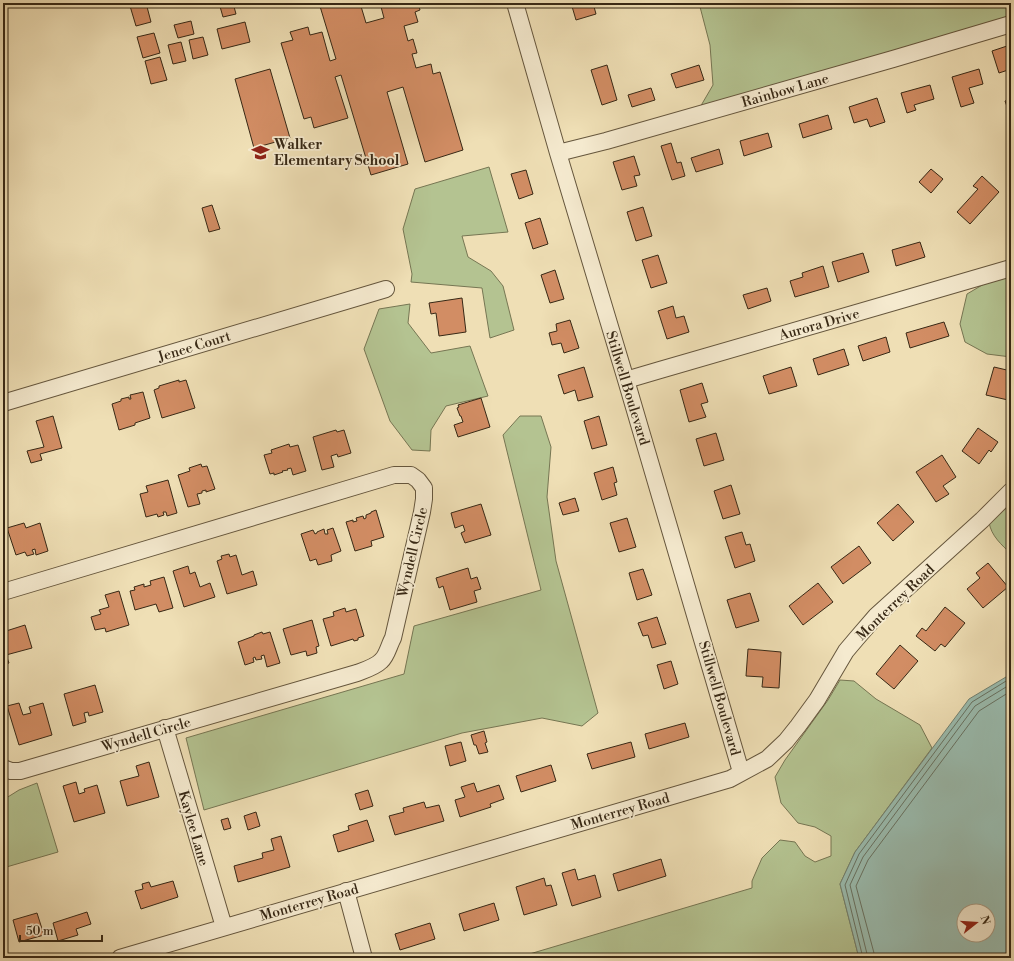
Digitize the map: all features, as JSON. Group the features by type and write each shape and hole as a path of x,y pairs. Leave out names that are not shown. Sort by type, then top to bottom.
{"street":[{"name":"Stillwell Boulevard","path":"515,3 741,772"},
{"name":"Rainbow Lane","path":"558,153 614,139 1011,24"},
{"name":"Aurora Drive","path":"626,380 1011,268"},
{"name":"Jenee Court","path":"3,403 386,289"},
{"name":"Wyndell Circle","path":"3,592 394,475 411,475 418,480 424,488 422,512 393,638 381,662 371,668 357,673 20,771 11,771 3,768"},
{"name":"Monterrey Road","path":"122,958 730,778 767,759 786,741 798,726 817,700 846,651 876,616 982,520 1011,491"},
{"name":"Kaylee Lane","path":"165,728 224,927"},
{"path":"346,891 364,958"}],"green space":[{"path":"699,3 803,3 816,6 827,3 1011,3 1011,17 699,109 713,85 710,45"},
{"path":"489,167 508,232 462,236 468,257 491,271 503,286 514,330 490,338 482,288 411,282 412,274 403,229 415,189"},
{"path":"1011,276 1011,357 987,354 965,342 960,324 967,294 989,281"},
{"path":"410,304 408,323 431,353 470,346 488,396 446,406 431,430 430,451 412,450 390,421 364,349 379,309"},
{"path":"520,416 541,416 551,447 547,497 556,561 598,713 582,726 542,718 462,733 204,810 186,738 404,674 414,626 541,590 503,435"},
{"path":"1011,500 1011,554 994,536 989,522"},
{"path":"840,680 854,681 876,699 920,725 932,748 855,852 840,884 859,958 516,958 752,888 752,881 762,858 780,840 795,842 805,856 815,862 831,856 831,836 815,827 798,823 781,803 775,777"},
{"path":"37,783 58,852 3,868 3,800 19,790"}],"water":[{"path":"1011,674 1011,958 859,958 840,884 855,852 969,699"}],"building":[{"path":"146,3 151,22 136,26 130,6"},
{"path":"219,3 233,3 236,14 223,17"},
{"path":"319,3 360,3 366,23 384,18 380,3 418,3 420,10 415,12 418,22 404,26 408,41 413,39 417,53 412,54 416,68 431,64 433,74 440,72 463,150 425,162 403,87 387,92 408,164 371,175 341,75 335,77 348,118 314,128 311,117 304,119 281,43 293,40 290,32 308,27 310,35 322,32 330,61 336,59"},
{"path":"571,3 586,3 586,5 593,3 596,14 576,20"},
{"path":"191,21 194,34 178,38 174,25"},
{"path":"245,22 250,42 222,49 217,29"},
{"path":"154,33 160,53 143,58 137,37"},
{"path":"203,37 208,55 193,59 189,40"},
{"path":"181,42 186,61 173,64 168,45"},
{"path":"1010,45 1011,69 999,73 992,51"},
{"path":"160,57 167,80 151,84 145,61"},
{"path":"607,65 617,100 602,105 591,70"},
{"path":"699,65 704,80 676,88 671,74"},
{"path":"270,69 290,138 254,148 235,79"},
{"path":"979,69 983,84 969,88 974,103 961,107 952,77"},
{"path":"930,85 934,99 914,105 916,110 907,113 901,93"},
{"path":"651,88 655,100 632,107 628,95"},
{"path":"877,98 885,122 870,127 867,119 854,123 849,107"},
{"path":"1011,99 1011,114 1010,115 1005,101"},
{"path":"828,115 832,129 803,138 799,124"},
{"path":"768,133 772,147 744,156 740,141"},
{"path":"671,143 677,163 681,162 685,176 672,180 661,146"},
{"path":"719,149 723,164 696,172 691,158"},
{"path":"634,156 640,175 634,176 637,186 622,190 613,162"},
{"path":"931,169 943,179 931,193 919,182"},
{"path":"526,170 533,194 519,199 511,174"},
{"path":"982,176 999,192 970,224 957,212 978,189 973,186"},
{"path":"212,205 220,229 209,232 202,208"},
{"path":"643,207 652,236 636,241 627,212"},
{"path":"540,218 548,244 533,249 525,223"},
{"path":"920,242 925,257 896,266 892,250"},
{"path":"863,253 869,272 838,282 832,262"},
{"path":"658,255 667,283 651,288 642,260"},
{"path":"823,266 829,287 795,297 790,281 803,277 802,273"},
{"path":"555,270 564,299 550,303 541,275"},
{"path":"767,288 771,301 748,309 743,295"},
{"path":"462,298 466,332 439,336 436,313 431,314 429,303"},
{"path":"673,306 676,318 684,316 689,332 667,339 658,311"},
{"path":"570,320 579,348 564,353 561,343 552,345 549,333 557,331 556,324"},
{"path":"944,322 949,336 910,348 906,333"},
{"path":"886,337 890,352 863,361 858,346"},
{"path":"844,349 849,365 818,375 813,359"},
{"path":"584,367 593,397 578,401 575,390 564,394 558,375"},
{"path":"791,367 797,386 769,394 763,376"},
{"path":"994,367 1011,371 1011,388 1008,400 986,395"},
{"path":"179,380 179,382 186,380 195,408 162,418 154,390 159,388 159,386"},
{"path":"702,383 708,402 701,404 706,417 689,422 680,390"},
{"path":"143,392 150,418 119,430 112,404 121,401 121,399 129,397 129,399 131,399 130,395"},
{"path":"481,398 490,427 458,437 454,425 463,422 457,408 459,407 458,405"},
{"path":"53,416 62,448 40,454 42,460 31,463 27,451 44,447 36,421"},
{"path":"599,416 607,445 592,449 584,421"},
{"path":"978,428 998,442 991,452 989,450 979,464 962,451"},
{"path":"336,430 337,432 344,430 351,453 338,457 337,454 331,456 334,467 322,470 313,437"},
{"path":"716,433 724,460 704,466 696,439"},
{"path":"289,444 290,447 298,445 306,471 293,475 291,468 274,475 274,473 270,474 264,455 272,453 271,450"},
{"path":"942,455 956,477 943,486 949,494 936,502 916,472"},
{"path":"201,464 202,467 207,466 215,489 206,492 206,490 202,491 202,493 197,494 200,504 188,507 178,475 190,471 189,468"},
{"path":"613,467 617,482 614,483 617,495 602,500 594,473"},
{"path":"168,480 177,513 167,516 166,512 163,512 164,515 158,517 157,514 146,517 140,494 148,492 146,486"},
{"path":"731,485 740,514 723,519 714,491"},
{"path":"575,498 579,511 563,515 559,503"},
{"path":"481,504 491,535 465,543 461,533 465,531 463,525 455,528 451,513"},
{"path":"898,504 914,522 893,541 877,523"},
{"path":"376,510 384,537 371,541 372,546 355,551 346,522 353,520 353,522 357,521 356,518 363,516 364,519 366,518 366,515"},
{"path":"627,518 636,547 619,552 610,523"},
{"path":"24,523 26,528 40,523 48,551 36,555 35,549 32,550 34,554 27,556 25,552 16,555 7,528"},
{"path":"333,528 341,551 331,555 332,561 318,565 316,559 310,561 301,534 313,530 315,534 324,529 325,534 328,534 327,530"},
{"path":"742,532 746,545 750,544 755,561 735,568 725,537"},
{"path":"859,546 871,563 843,584 831,567"},
{"path":"229,554 230,557 236,555 242,575 253,571 257,585 227,594 217,561 222,559 221,556"},
{"path":"988,563 1008,587 983,608 967,589 980,578 976,573"},
{"path":"188,566 190,574 195,572 200,587 210,583 215,597 184,607 173,571"},
{"path":"468,568 471,579 477,577 481,589 474,591 477,602 450,610 443,586 439,588 436,578"},
{"path":"643,569 652,595 637,600 629,573"},
{"path":"164,577 173,608 159,612 156,604 135,610 130,591 135,590 134,587 144,584 144,587 151,585 150,581"},
{"path":"818,583 833,602 803,625 789,606"},
{"path":"119,591 129,625 106,632 105,628 95,630 91,617 101,614 99,610 109,607 105,595"},
{"path":"750,593 759,621 736,628 727,600"},
{"path":"945,607 965,623 945,647 941,644 935,651 916,636 922,628 926,631"},
{"path":"345,608 346,612 356,609 364,636 358,638 358,640 354,641 353,639 331,646 323,619 334,616 333,612"},
{"path":"657,617 666,644 652,648 648,635 643,636 638,623"},
{"path":"312,620 319,646 316,647 317,653 307,656 306,651 291,655 283,629"},
{"path":"25,625 32,648 6,655 9,663 3,665 3,632"},
{"path":"262,632 263,634 270,632 280,663 267,667 264,655 261,656 262,659 256,660 255,657 253,658 254,662 245,665 238,642"},
{"path":"900,645 918,661 894,689 876,674"},
{"path":"748,649 781,652 779,688 762,687 763,677 746,676"},
{"path":"671,661 678,684 664,689 657,665"},
{"path":"95,685 103,712 89,716 88,712 84,713 86,722 73,726 64,694"},
{"path":"19,703 23,715 31,713 29,707 43,703 52,735 19,745 7,706"},
{"path":"685,723 689,737 649,749 645,734"},
{"path":"484,731 487,742 485,743 488,752 479,754 471,735"},
{"path":"461,742 466,761 450,766 445,746"},
{"path":"631,742 635,757 592,769 587,754"},
{"path":"149,762 159,797 127,806 120,781 139,776 136,766"},
{"path":"551,765 556,781 521,792 516,776"},
{"path":"76,782 79,794 85,792 84,789 97,785 105,813 74,822 63,786"},
{"path":"474,783 477,792 499,785 504,799 490,804 491,807 460,817 455,800 465,797 461,787"},
{"path":"368,790 373,806 360,810 355,794"},
{"path":"424,802 426,808 439,805 444,821 395,835 389,816 404,812 403,808"},
{"path":"256,812 260,826 248,830 244,816"},
{"path":"228,818 231,828 224,830 221,820"},
{"path":"367,820 374,841 338,852 333,835 349,830 348,826"},
{"path":"281,836 290,867 238,882 234,866 263,858 262,853 274,850 271,839"},
{"path":"661,859 666,876 618,891 613,874"},
{"path":"575,869 578,880 595,875 601,897 572,906 562,873"},
{"path":"544,878 546,886 551,885 557,905 524,915 516,887"},
{"path":"173,881 178,897 141,909 135,891 143,889 142,884 149,882 151,887"},
{"path":"494,903 499,920 464,931 459,914"},
{"path":"87,912 91,924 76,929 78,935 58,941 53,923"},
{"path":"37,913 44,935 19,942 13,920"},
{"path":"430,923 435,939 400,950 395,934"},
{"path":"331,954 333,958 317,958"}],"place":[{"name":"Walker Elementary School","path":"261,152"}]}
